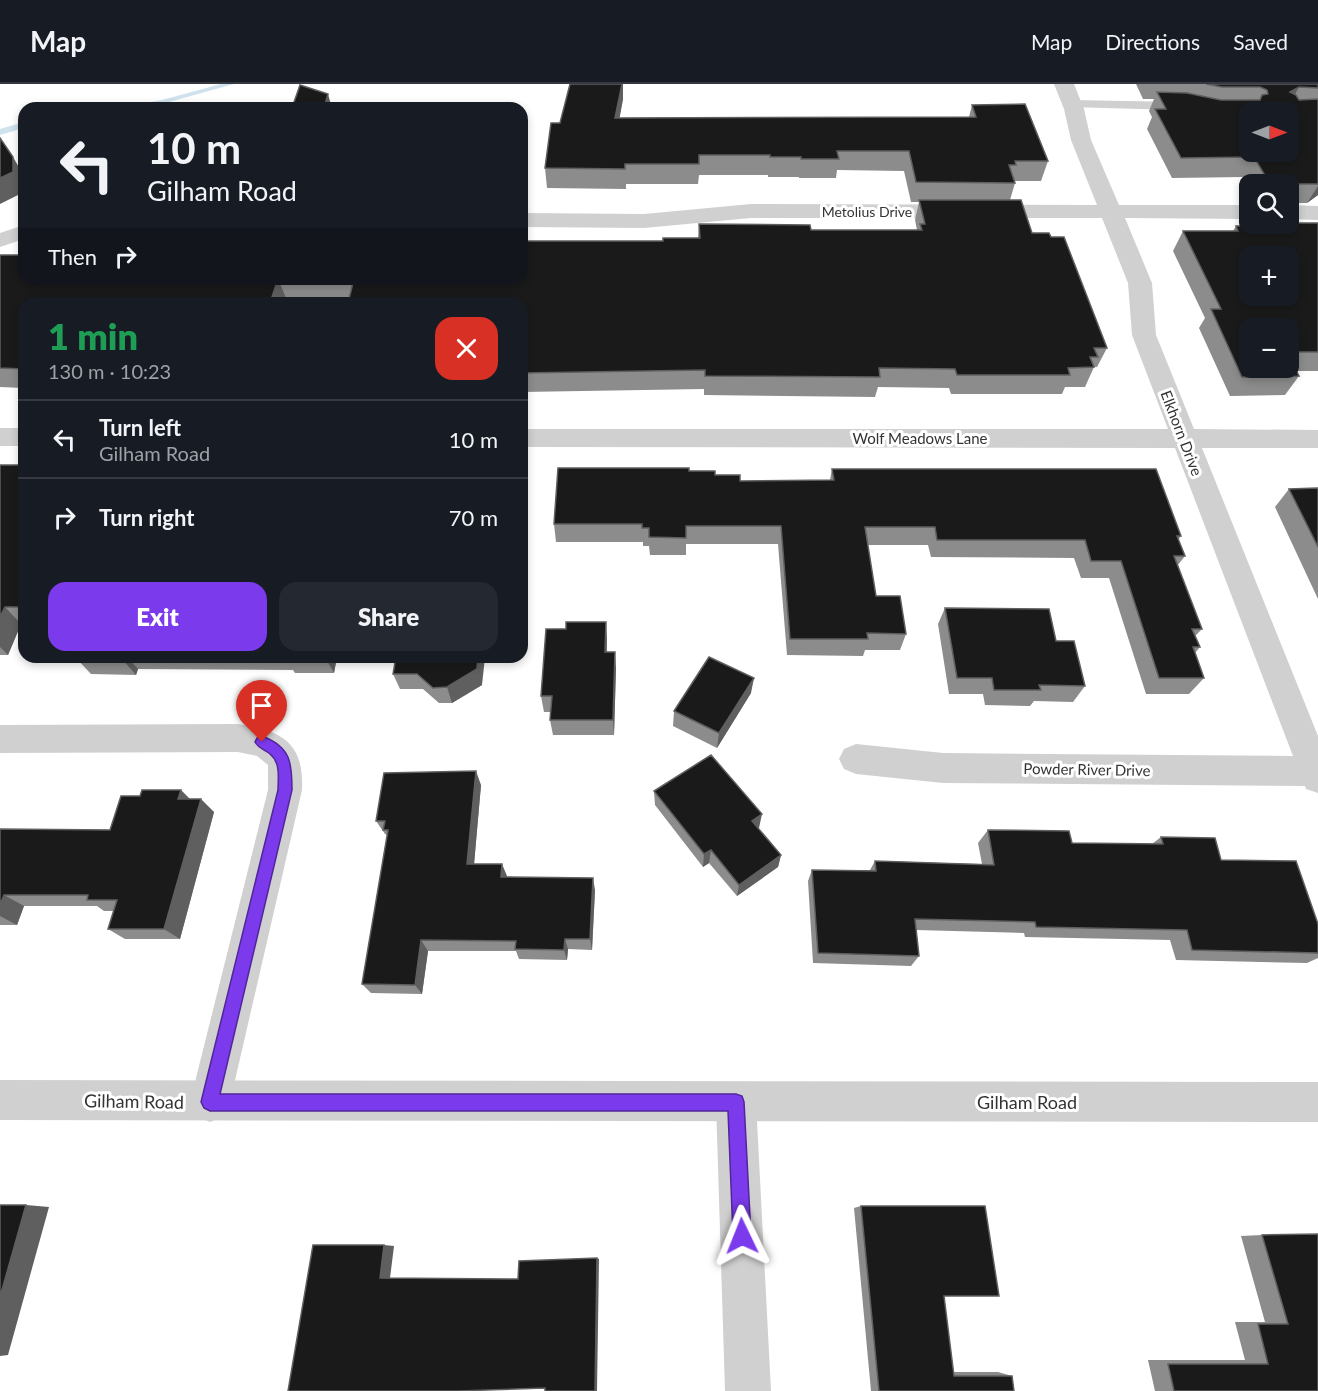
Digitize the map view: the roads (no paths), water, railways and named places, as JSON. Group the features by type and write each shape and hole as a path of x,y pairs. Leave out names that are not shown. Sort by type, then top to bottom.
{"street":[{"name":"Elkhorn Drive","path":"1068,94 1081,140 1140,284 1144,335 1317,774"},
{"name":"Metolius Drive","path":"528,220 644,221 750,211 1239,212"},
{"path":"1299,212 1318,213"},
{"path":"0,240 18,234"},
{"path":"0,437 18,437"},
{"name":"Wolf Meadows Lane","path":"528,438 1318,439"},
{"path":"0,740 238,738 262,742 276,750 285,765 285,790 210,1102"},
{"name":"Powder River Drive","path":"856,759 943,768 1317,774"},
{"name":"Gilham Road","path":"0,1100 1318,1102"},
{"path":"736,1102 748,1391"}],"lane":[{"path":"1068,94 1190,108"}],"waterway":[{"path":"162,102 230,84"},
{"path":"0,132 18,127"}]}
